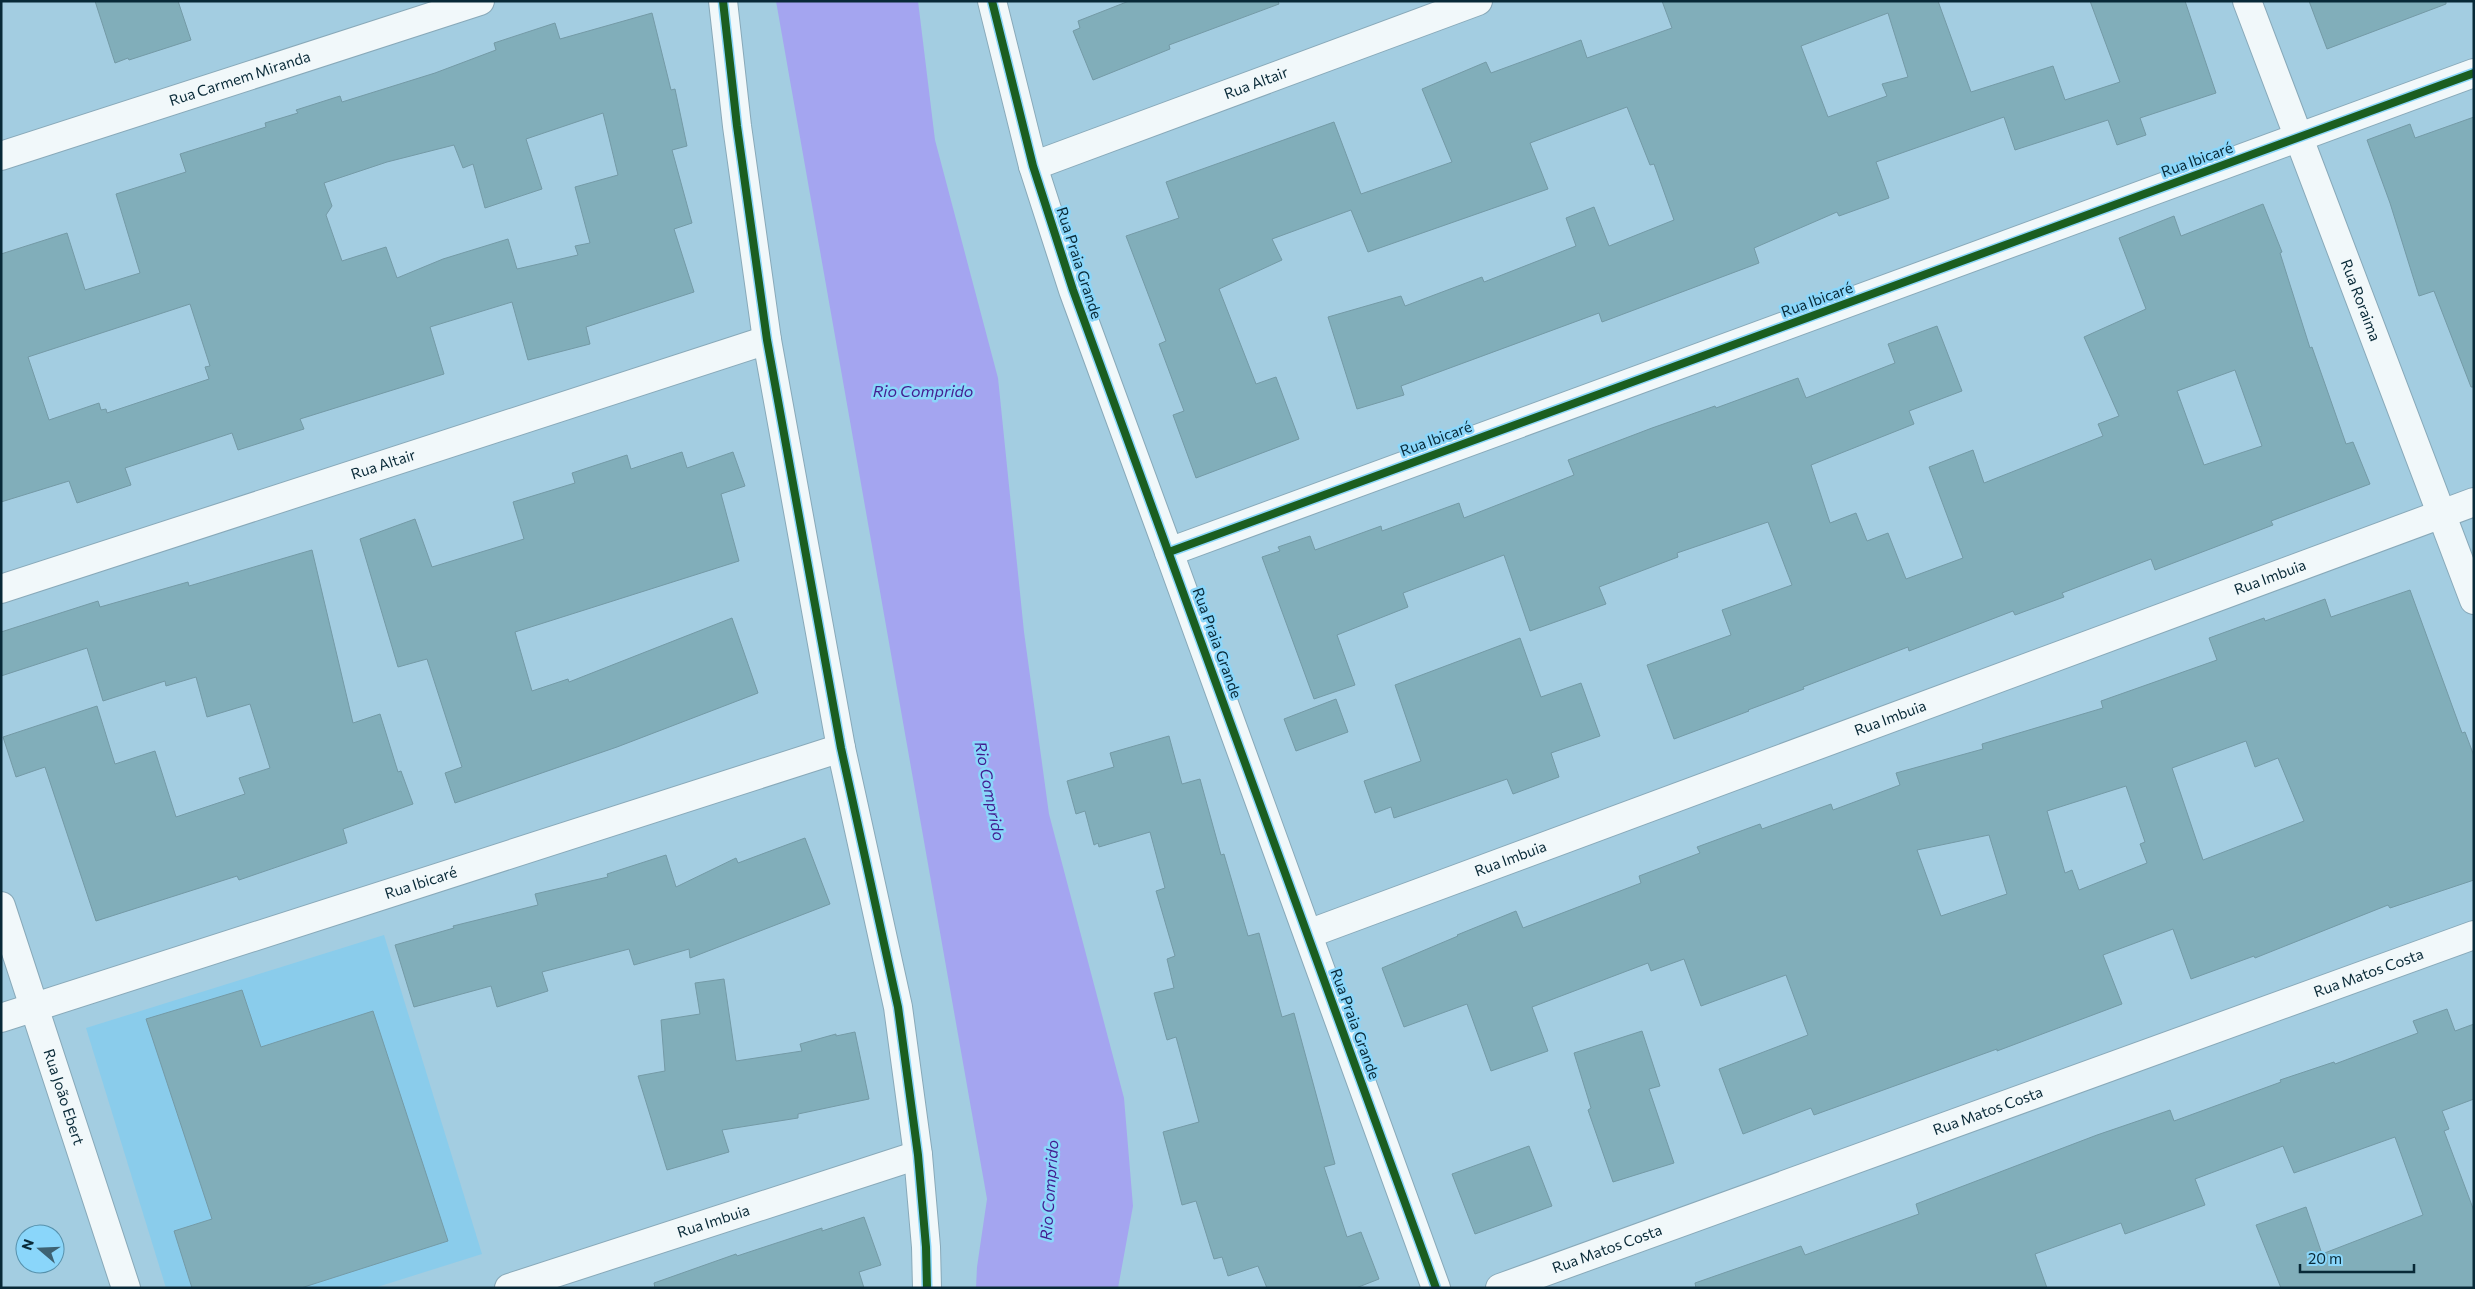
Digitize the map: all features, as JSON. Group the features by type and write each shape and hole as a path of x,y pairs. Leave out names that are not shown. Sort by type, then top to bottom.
{"street":[{"name":"Rua Carmem Miranda","path":"1,156 480,1"},
{"path":"723,1 738,136 767,340 840,748 898,1007 918,1155 926,1247 927,1288"},
{"name":"Rua Praia Grande","path":"992,1 1033,166 1073,290 1436,1288"},
{"name":"Rua Altair","path":"1033,166 1478,1"},
{"name":"Rua Roraima","path":"2247,1 2474,600"},
{"name":"Rua Ibicaré","path":"1169,552 2474,73"},
{"name":"Rua Altair","path":"1,589 767,340"},
{"name":"Rua Imbuia","path":"1308,934 2474,502"},
{"name":"Rua Ibicaré","path":"1,1018 840,748"},
{"name":"Rua João Ebert","path":"1,906 126,1288"},
{"name":"Rua Matos Costa","path":"1500,1288 2474,935"},
{"name":"Rua Imbuia","path":"508,1288 918,1155"}],"shaded area":[{"path":"384,935 482,1254 374,1288 166,1288 86,1028"}],"water":[{"name":"Rio Comprido","path":"776,1 918,1 935,140 998,378 1024,632 1049,814 1124,1098 1133,1206 1118,1288 976,1288 977,1267 987,1199"}],"building":[{"path":"95,1 178,1 191,40 115,63"},
{"path":"1129,1 1278,1 1279,4 1169,45 1170,49 1093,80 1073,31 1080,28 1078,21"},
{"path":"1662,1 1938,1 1971,92 2053,66 2065,100 2120,82 2090,1 2185,1 2216,93 2140,118 2146,135 2117,145 2108,120 2015,150 2004,117 1876,162 1889,198 1839,216 1837,212 1754,248 1759,263 1602,322 1599,313 1401,386 1404,395 1357,409 1328,317 1401,296 1405,306 1482,277 1484,282 1576,246 1566,218 1594,207 1609,246 1674,220 1654,164 1650,165 1627,107 1530,143 1548,189 1368,252 1351,210 1272,239 1282,260 1219,289 1256,384 1276,377 1299,439 1196,478 1173,415 1184,411 1159,344 1166,341 1126,236 1179,218 1166,182 1334,122 1361,194 1452,162 1422,89 1486,62 1491,73 1581,40 1587,58 1672,28","holes":["1888,13 1908,77 1882,84 1887,96 1828,117 1801,46"]},
{"path":"2309,1 2446,1 2446,4 2327,49"},
{"path":"652,13 671,90 675,89 687,146 672,150 692,223 674,229 694,292 586,327 590,344 528,360 512,302 430,327 444,374 300,419 304,429 238,450 232,433 125,468 131,485 77,503 69,481 1,502 1,254 67,233 85,290 140,273 116,194 186,172 180,154 266,127 265,123 298,113 296,110 340,96 342,102 435,73 496,50 494,43 555,23 560,39","holes":["603,113 618,175 575,187 590,243 575,246 578,255 517,269 508,239 443,259 397,278 386,247 342,261 326,215 332,206 324,183 387,162 454,145 463,168 473,164 485,208 542,189 526,139","190,304 210,366 205,367 209,379 107,413 106,409 101,410 99,403 49,420 28,357"]},
{"path":"2474,117 2474,387 2471,387 2434,291 2419,296 2390,203 2367,140 2410,124 2415,138"},
{"path":"2263,204 2282,252 2280,253 2310,348 2312,347 2346,444 2353,442 2370,484 2271,521 2273,525 2155,570 2151,559 2062,593 2064,597 2015,615 2013,611 1909,651 1908,647 1674,739 1647,665 1731,635 1722,610 1792,585 1768,522 1677,553 1678,557 1599,587 1606,604 1530,631 1504,555 1403,593 1408,607 1337,635 1355,685 1314,699 1262,557 1280,551 1278,547 1310,536 1315,550 1381,526 1382,531 1459,503 1464,518 1574,475 1568,460 1652,428 1715,406 1716,408 1798,378 1806,398 1895,363 1888,344 1937,326 1962,391 1909,411 1914,424 1811,465 1830,523 1856,513 1867,541 1888,533 1906,579 1963,558 1929,467 1973,450 1984,483 2103,436 2098,424 2119,416 2084,337 2146,309 2119,238 2174,216 2181,236","holes":["2235,370 2262,446 2204,465 2177,391"]},
{"path":"682,452 687,468 733,452 745,486 721,494 739,561 515,632 532,691 568,679 569,682 732,618 758,693 617,747 455,803 445,773 462,767 427,659 398,667 360,539 415,519 432,567 524,539 513,502 575,483 572,473 627,455 631,469"},
{"path":"312,550 353,723 380,714 398,772 401,771 413,804 343,829 347,843 239,880 237,876 96,921 45,767 16,777 3,737 97,706 115,764 155,751 176,817 245,794 239,778 270,768 250,704 207,717 196,677 166,686 165,681 103,701 87,648 1,676 1,632 98,601 100,607 188,582 189,586"},
{"path":"2410,590 2462,733 2465,732 2474,756 2474,880 2390,908 2388,905 2255,958 2254,956 2191,979 2173,929 2103,955 2122,1004 1997,1051 1997,1049 1814,1115 1811,1108 1743,1134 1719,1069 1808,1035 1786,975 1701,1006 1684,959 1651,971 1648,963 1532,1007 1548,1051 1491,1071 1467,1004 1404,1027 1382,968 1516,911 1523,928 1641,883 1639,876 1700,853 1697,847 1760,824 1762,829 1831,804 1833,810 1900,785 1896,773 1983,749 1982,744 2103,708 2101,701 2217,660 2209,638 2264,618 2265,621 2325,599 2331,617","holes":["2246,741 2255,767 2278,758 2304,821 2203,860 2172,768","2126,786 2145,842 2140,844 2147,863 2079,890 2072,870 2065,873 2047,811","1989,835 2007,894 1941,916 1917,850"]},
{"path":"1520,638 1541,697 1581,683 1600,736 1551,753 1559,777 1513,794 1507,779 1394,818 1391,807 1375,813 1364,781 1421,761 1395,685"},
{"path":"1336,699 1348,732 1296,751 1284,719"},
{"path":"1169,736 1182,784 1200,779 1221,855 1224,854 1248,936 1259,933 1282,1017 1294,1013 1335,1164 1324,1167 1347,1237 1361,1232 1379,1279 1356,1288 1267,1288 1258,1266 1228,1276 1222,1257 1214,1259 1196,1201 1182,1205 1163,1132 1199,1122 1176,1037 1167,1040 1154,993 1174,988 1167,959 1175,956 1156,891 1165,888 1150,832 1099,847 1098,843 1094,845 1085,811 1076,814 1067,781 1114,767 1110,753"},
{"path":"805,838 830,904 690,958 689,949 634,965 629,949 542,972 548,991 497,1007 491,986 414,1007 395,945 454,928 453,926 538,905 535,894 608,877 607,874 666,855 676,887 736,858 738,863"},
{"path":"724,979 736,1061 802,1051 800,1044 836,1034 836,1036 855,1032 869,1099 798,1114 798,1118 722,1130 729,1152 667,1170 638,1076 665,1071 661,1020 700,1014 695,983"},
{"path":"242,990 261,1047 373,1011 448,1241 301,1288 192,1288 174,1231 212,1219 146,1019"},
{"path":"2447,1009 2455,1031 2474,1024 2474,1099 2442,1111 2449,1129 2444,1131 2474,1211 2474,1288 2281,1288 2256,1225 2306,1207 2322,1254 2423,1215 2395,1137 2294,1173 2283,1146 2195,1179 2205,1205 2125,1234 2121,1223 2035,1254 2047,1288 1696,1288 1695,1283 1801,1246 1805,1255 1919,1214 1916,1204 2097,1135 2170,1110 2174,1121 2281,1082 2280,1080 2334,1062 2335,1064 2418,1033 2413,1021"},
{"path":"1642,1031 1660,1086 1649,1089 1674,1163 1613,1182 1588,1110 1591,1108 1574,1053"},
{"path":"1529,1146 1552,1206 1475,1234 1452,1174"},
{"path":"864,1217 881,1265 859,1272 864,1288 655,1288 654,1283 736,1254 737,1256 822,1228 822,1231"}],"cycle path":[{"path":"723,1 737,126 767,340 841,748 898,1007 918,1155 926,1247 927,1288"},
{"path":"992,1 1033,166 1073,290 1436,1288"},
{"path":"1169,552 2474,73"}]}
